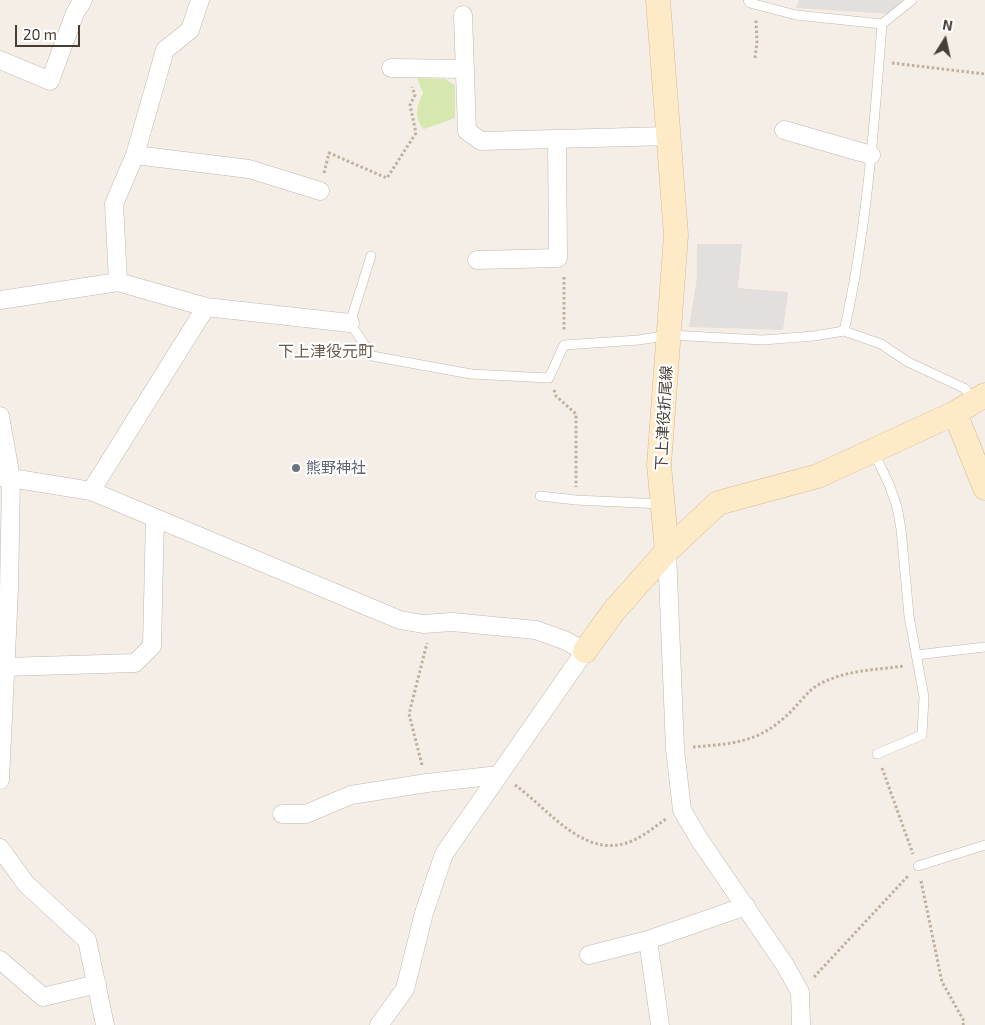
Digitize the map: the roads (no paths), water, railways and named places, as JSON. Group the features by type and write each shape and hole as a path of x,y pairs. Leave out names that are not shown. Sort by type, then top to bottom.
{"main road":[{"name":"下上津役折尾線","path":"658,0 676,235 659,465 668,551"},
{"path":"585,651 612,612 668,551 718,503 818,476 954,413 980,398"},
{"path":"954,413 985,488"}],"street":[{"path":"0,60 50,81 75,13 83,0"},
{"path":"118,282 114,204 135,155 165,50 190,30 200,0"},
{"path":"463,14 467,131 482,141 668,136"},
{"path":"398,68 465,69"},
{"path":"784,130 871,155"},
{"path":"476,260 558,258 557,139"},
{"path":"135,155 249,169 320,191"},
{"path":"0,300 118,282 206,307 350,323"},
{"path":"91,491 206,307"},
{"path":"0,416 6,478 3,648 5,667 0,780"},
{"path":"6,478 91,491 400,620 423,624 452,622 536,630 564,640 585,651 444,854 424,913 405,989 379,1025"},
{"path":"5,667 135,663 152,646 155,519"},
{"path":"668,551 675,748 682,810 699,839 785,965 800,992 802,1025"},
{"path":"282,814 306,814 350,795 427,783 500,775"},
{"path":"0,848 26,884 87,940 105,1025"},
{"path":"589,955 648,940 746,906"},
{"path":"648,940 660,1025"},
{"path":"0,960 42,997 97,984"}],"lane":[{"path":"749,1 796,15 882,24 912,0"},
{"path":"844,330 853,294 866,208 882,24"},
{"path":"371,256 350,323 372,356 470,374 550,378 564,345 639,340 670,335 763,340 814,336 844,330 881,344 908,362 964,388 980,398"},
{"path":"872,451 889,484 902,529 909,616 924,697 922,735 878,754"},
{"path":"540,496 576,500 663,504"},
{"path":"918,659 985,647"},
{"path":"918,866 985,845"}],"place":[{"name":"熊野神社","path":"296,468"}],"district":[{"name":"下上津役元町","path":"326,352"}]}
